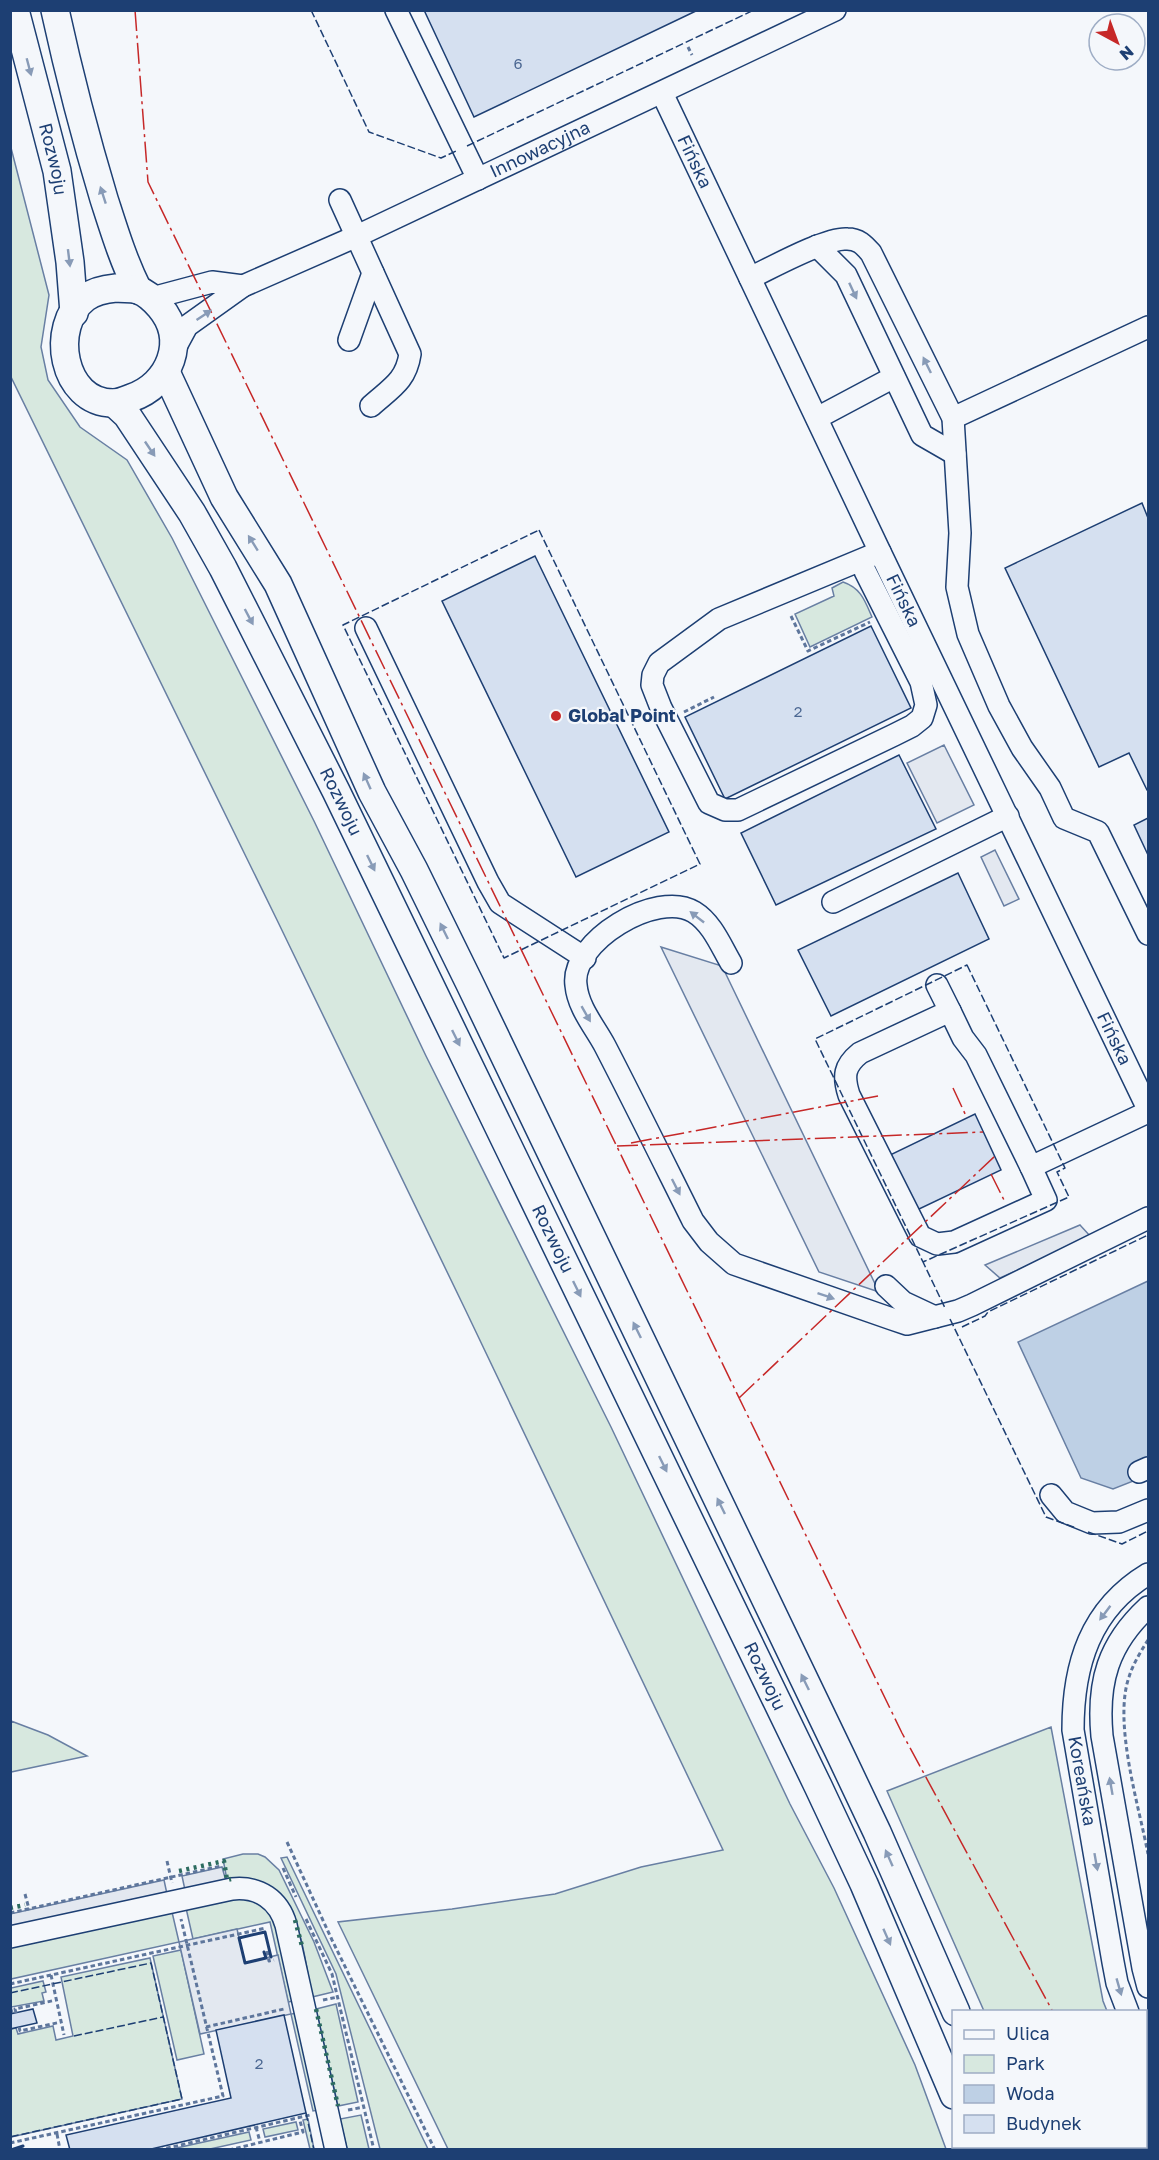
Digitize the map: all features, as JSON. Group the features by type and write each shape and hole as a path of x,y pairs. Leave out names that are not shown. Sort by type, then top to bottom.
{"main road":[{"name":"Rozwoju","path":"15,10 57,171 70,262 74,313"},
{"name":"Rozwoju","path":"55,10 71,82 92,158 128,269 145,294"},
{"path":"116,288 145,294 169,320 174,339 170,361 158,382 144,393 114,403 98,400 85,392 70,374 66,364 64,341 74,313 80,302 96,292 116,288"},
{"name":"Rozwoju","path":"170,361 225,497 278,584 372,792 414,870 470,984 840,1754 955,2010"},
{"name":"Rozwoju","path":"114,403 127,415 202,531 255,629 331,781 818,1786 878,1916 952,2090"}],"street":[{"path":"396,10 478,179"},
{"name":"Innowacyjna","path":"170,361 187,326 243,286 357,236 836,10"},
{"name":"Fińska","path":"662,93 1149,1111"},
{"path":"340,200 410,354 408,370 371,406"},
{"path":"750,278 817,246 845,238 860,241 871,253 953,418 960,533 957,587 968,634 999,706 1022,748 1050,788 1064,818 1098,832 1149,934"},
{"path":"817,246 846,275 922,435 955,454"},
{"path":"349,340 374,273"},
{"path":"145,294 212,282 243,286"},
{"path":"953,418 1149,327"},
{"path":"817,418 894,377"},
{"path":"866,571 921,682 926,705 922,718 912,726 738,810 725,810 709,803 652,685 653,675 660,663 719,620 880,552"},
{"path":"366,628 500,903 515,915 585,958"},
{"path":"833,902 1008,816"},
{"path":"731,963 712,930 694,912 674,906 640,912 615,924 594,944 580,963 575,984 581,1006 604,1045 693,1221 709,1242 734,1263 907,1324 958,1311 972,1305 1149,1218"},
{"path":"937,985 950,1011 963,1038 976,1055 1046,1200 954,1242 937,1244 920,1236 849,1095 844,1080 851,1060 860,1053 950,1011"},
{"path":"1031,1167 1149,1111"},
{"path":"886,1286 903,1302 935,1317"},
{"path":"1052,1495 1065,1512 1092,1523 1119,1522 1149,1510"},
{"name":"Koreańska","path":"1127,2010 1118,1983 1109,1938 1073,1730 1073,1697 1081,1658 1098,1622 1126,1590 1149,1574"},
{"name":"Koreańska","path":"1149,1607 1117,1643 1110,1658 1104,1676 1100,1714 1137,1933 1149,1987"},
{"path":"10,1937 242,1888 267,1896 280,1909 284,1917 292,2009 336,2150"}],"path":[{"path":"791,616 808,651 878,618"},
{"path":"667,720 714,697"},
{"path":"1149,1640 1129,1677 1124,1704 1126,1746 1149,1854"},
{"path":"287,1842 332,1940 435,2150"},
{"path":"10,2143 223,2096 167,1861"},
{"path":"10,1913 221,1866"},
{"path":"283,1868 298,1900"},
{"path":"25,1894 29,1909"},
{"path":"303,1911 332,1974 374,2150"},
{"path":"10,1984 268,1927 270,1937"},
{"path":"267,1951 269,1961 275,1958 278,1969"},
{"path":"51,1975 64,2035"},
{"path":"206,2027 338,1997"},
{"path":"16,2013 15,2009 56,2000"},
{"path":"19,2027 20,2031 61,2022"},
{"path":"162,2149 299,2117 310,2115 310,2118"},
{"path":"229,2150 303,2132 299,2117"},
{"path":"256,2127 260,2142"},
{"path":"57,2133 60,2150"}],"green space":[{"path":"10,144 49,295 41,347 48,380 80,427 127,460 172,538 314,821 426,1056 611,1427 790,1804 834,1888 915,2065 946,2149 448,2149 338,1922 555,1894 641,1867 723,1850 277,920 11,377"},
{"path":"843,582 858,591 872,617 810,647 795,614 834,596 832,588"},
{"path":"11,1721 48,1735 87,1756 11,1772"},
{"path":"1051,1727 1107,2010 984,2010 887,1791"},
{"path":"243,1854 258,1854 265,1857 279,1870 314,1942 333,1992 312,1997 300,1934 283,1898 269,1886 251,1879 227,1880 223,1859"},
{"path":"287,1857 428,2149 380,2149 336,1974 281,1858"},
{"path":"231,1897 259,1902 276,1920 293,2001 288,2002 270,1922 193,1939 186,1908"},
{"path":"172,1912 179,1942 11,1979 10,1947"},
{"path":"181,1950 204,2054 177,2060 153,1956"},
{"path":"150,1958 182,2099 11,2137 11,2029 16,2028 18,2034 53,2026 56,2040 73,2036 61,1977"},
{"path":"43,1981 46,1992 42,1993 44,2001 11,2007 11,1988"},
{"path":"336,2004 358,2102 338,2106 316,2009"},
{"path":"297,2013 319,2110 313,2111 291,2014"},
{"path":"1148,2075 1148,2149 1044,2149 1147,2148"},
{"path":"361,2115 369,2149 347,2149 340,2119"},
{"path":"308,2119 314,2149 310,2149 303,2120"},
{"path":"296,2122 298,2130 265,2137 263,2129"},
{"path":"249,2132 251,2140 210,2149 172,2149"}],"shaded area":[{"path":"944,745 974,805 937,823 907,763"},
{"path":"995,850 1019,899 1004,906 981,857"},
{"path":"661,947 722,966 879,1292 819,1272"},
{"path":"1080,1225 1091,1237 1000,1278 985,1265"},
{"path":"222,1867 226,1881 185,1890 182,1876"},
{"path":"164,1880 167,1894 11,1929 10,1914"},
{"path":"237,1929 245,1963 278,1955 291,2014 200,2034 179,1942"}],"water":[{"path":"1148,1281 1148,1459 1141,1478 1113,1489 1081,1478 1018,1342"}],"building":[{"path":"424,10 698,10 474,117"},
{"path":"1142,503 1148,518 1148,790 1129,753 1099,767 1005,568"},
{"name":"Global Point","path":"535,556 669,832 576,877 442,601"},
{"path":"871,626 911,708 725,799 685,717"},
{"path":"899,755 936,829 776,905 741,833"},
{"path":"1148,818 1148,855 1134,825"},
{"path":"958,873 989,939 831,1016 798,950"},
{"path":"975,1114 1001,1170 917,1210 890,1155"},
{"path":"33,2009 37,2023 10,2029 10,2014"},
{"path":"284,2015 306,2113 147,2150 70,2150 66,2135 231,2098 216,2030"}],"hedge":[{"path":"179,1871 224,1861 227,1880 231,1879"},
{"path":"10,1908 25,1905"},
{"path":"295,1920 302,1946"},
{"path":"316,2009 338,2106"}],"fence":[{"path":"311,10 369,132 441,158 456,151"},
{"path":"467,146 754,10"},
{"path":"539,530 700,864 504,958 343,625 539,530"},
{"path":"967,965 1065,1168 1057,1172 1069,1197 923,1262 815,1039 967,965"},
{"path":"962,1327 985,1316 988,1312 1148,1235"},
{"path":"925,1261 923,1262 945,1308"},
{"path":"950,1319 1046,1517 1076,1528"},
{"path":"1088,1532 1122,1544 1148,1531"},
{"path":"10,1993 151,1963 182,2099 10,2137"},
{"path":"74,2036 163,2017"},
{"path":"306,2113 314,2150"}],"wall":[{"path":"264,1952 266,1958 245,1963 239,1938 265,1932 271,1957"},
{"path":"11,2150 23,2146"}],"power":[{"path":"135,10 148,182 902,1733 1052,2010"},
{"path":"953,1088 967,1118"},
{"path":"631,1143 878,1096"},
{"path":"617,1146 983,1132"},
{"path":"739,1398 995,1156"},
{"path":"991,1174 1005,1202"}],"place":[{"name":"Global Point","path":"556,716"}]}
